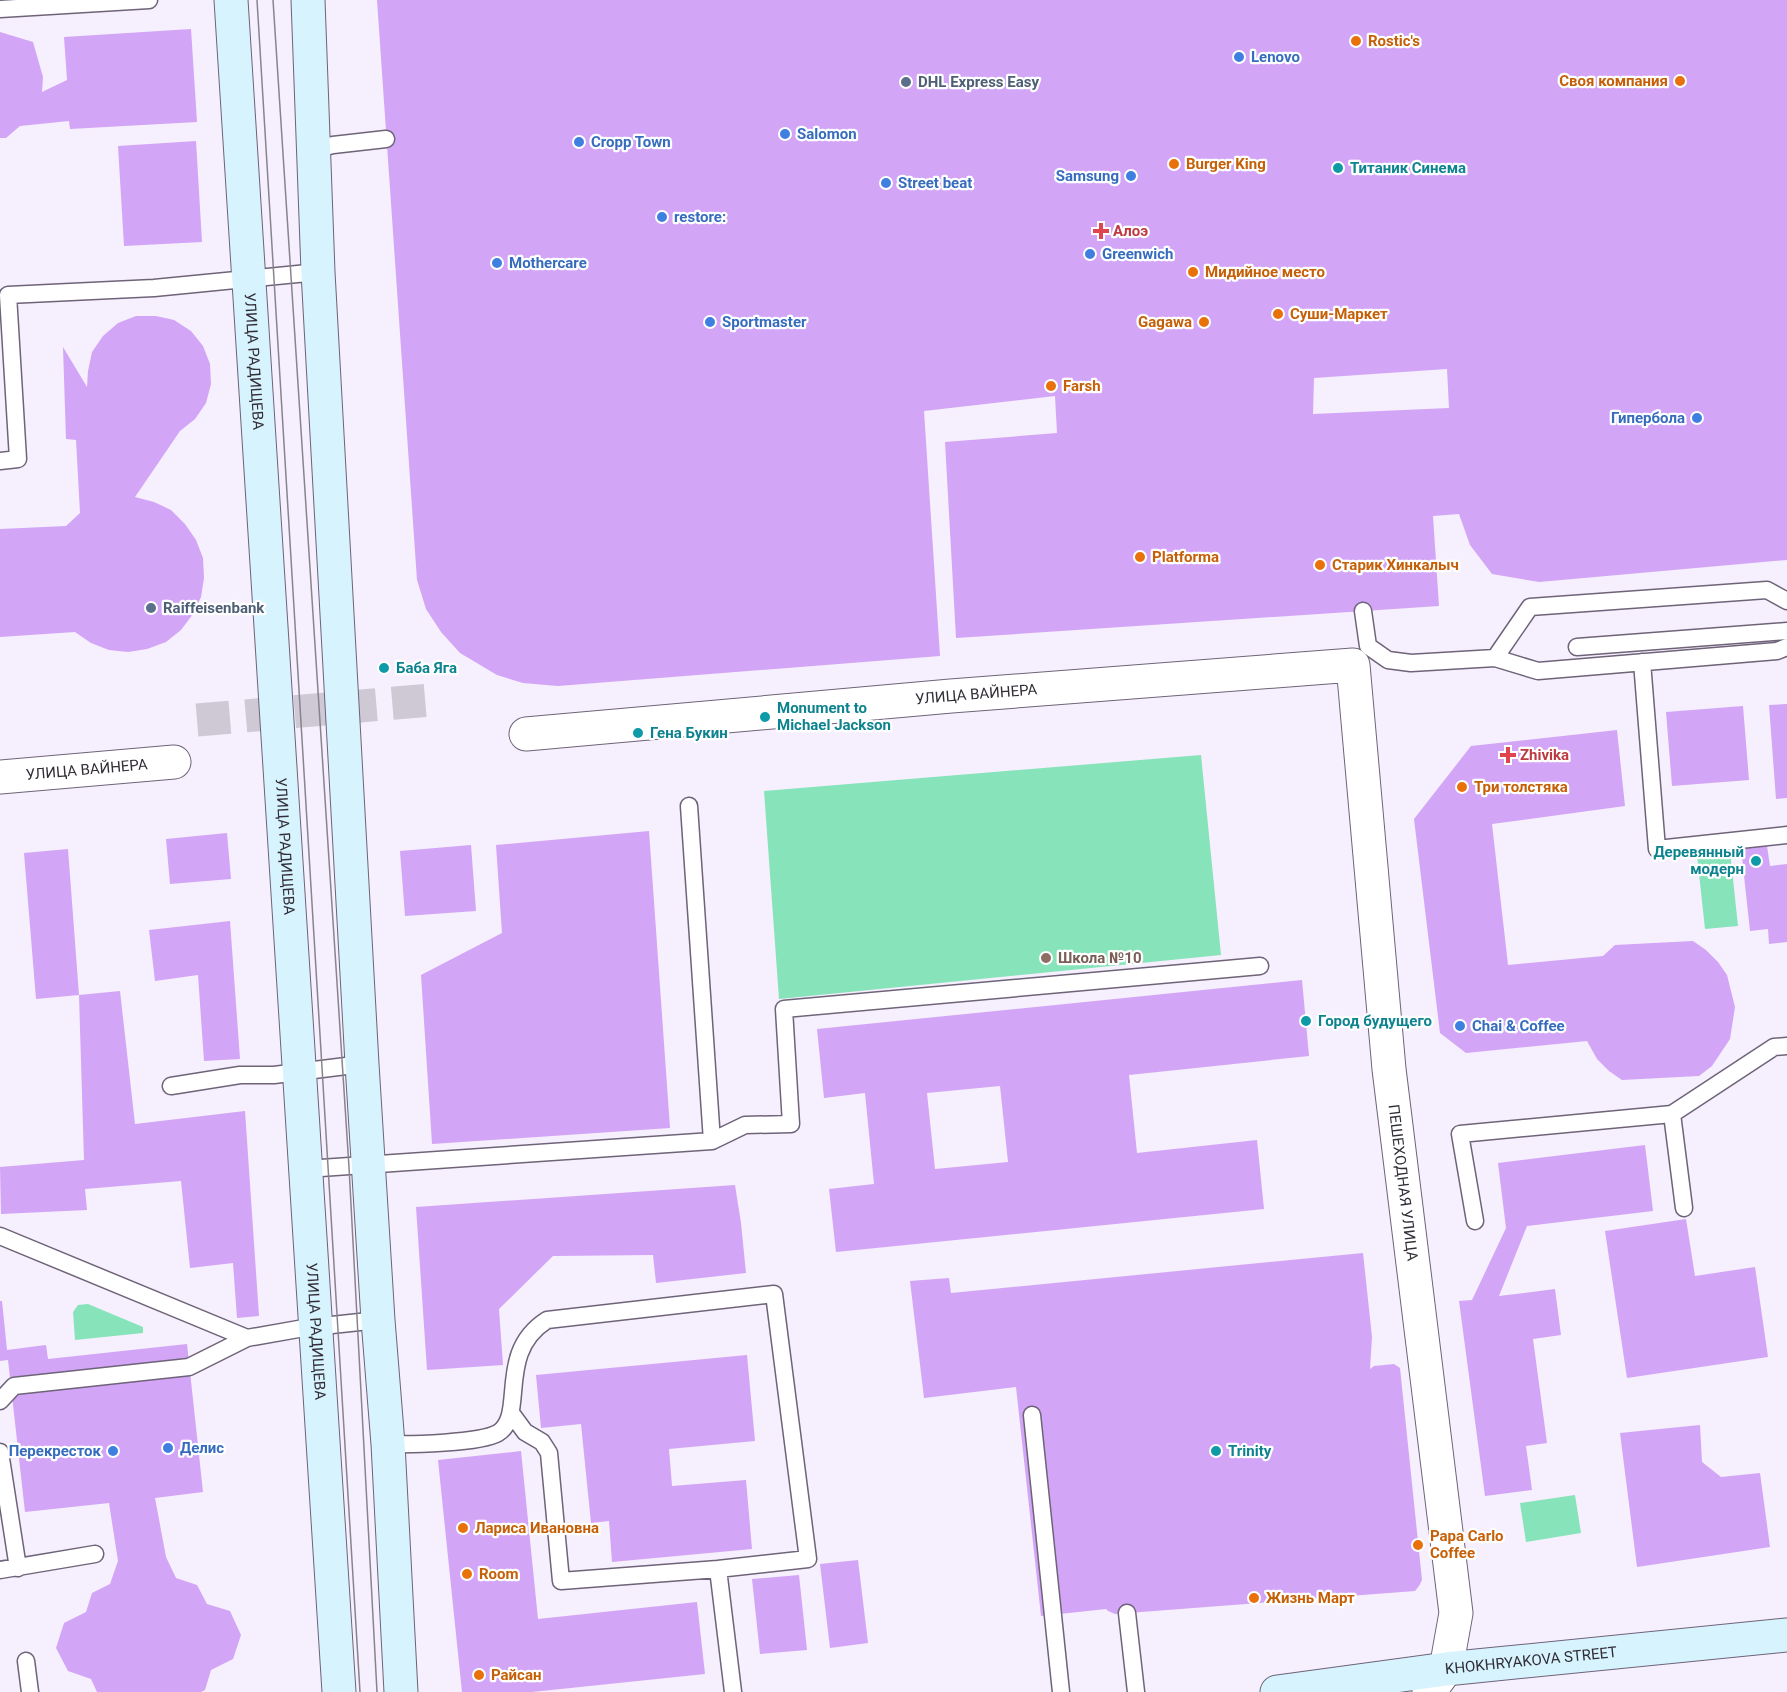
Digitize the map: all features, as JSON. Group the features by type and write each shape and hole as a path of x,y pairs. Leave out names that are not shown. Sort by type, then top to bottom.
{"street":[{"name":"УЛИЦА РАДИЩЕВА","path":"231,0 339,1692"},
{"path":"308,0 318,272 362,1064 388,1444 401,1692"},
{"name":"УЛИЦА ВАЙНЕРА","path":"526,734 951,696 1353,665"},
{"name":"ПЕШЕХОДНАЯ УЛИЦА","path":"1353,665 1389,1069 1456,1613 1438,1680"},
{"name":"УЛИЦА ВАЙНЕРА","path":"0,777 174,762"},
{"name":"KHOKHRYAKOVA STREET","path":"1277,1692 1438,1680 1787,1635"}],"lane":[{"path":"0,9 149,0"},
{"path":"313,150 333,145 386,139"},
{"path":"0,461 18,459 4,292 154,288 318,272"},
{"path":"1495,658 1530,607 1767,590 1787,601"},
{"path":"1363,611 1368,646 1388,660 1411,663 1495,658 1538,671 1777,651 1787,647"},
{"path":"1577,647 1787,631"},
{"path":"1642,663 1657,849 1787,835"},
{"path":"688,806 712,1141"},
{"path":"306,1169 712,1141 745,1125 791,1124 784,1009 1260,966"},
{"path":"1475,1221 1460,1134 1672,1114 1774,1047 1787,1046"},
{"path":"171,1086 240,1075 274,1075 362,1064"},
{"path":"1672,1114 1684,1208"},
{"path":"0,1236 247,1338"},
{"path":"388,1444 414,1445 485,1437 497,1433 505,1426 511,1413 514,1376 521,1349 530,1334 547,1320 774,1294 808,1559 718,1569 561,1581 549,1453 542,1442 525,1432 511,1413"},
{"path":"0,1401 14,1386 189,1367 247,1338 378,1320"},
{"path":"1032,1415 1061,1692"},
{"path":"0,1452 18,1568"},
{"path":"0,1570 94,1554"},
{"path":"718,1569 733,1692"},
{"path":"1127,1612 1136,1692"},
{"path":"26,1661 30,1692"}],"green space":[{"path":"1201,755 1221,955 779,999 764,791"},
{"path":"1730,851 1738,926 1705,929 1697,855"},
{"path":"88,1304 143,1327 143,1333 75,1340 73,1312 78,1305"},
{"path":"1575,1495 1581,1533 1526,1542 1520,1503"}],"building":[{"name":"Greenwich","path":"377,0 1787,0 1787,560 1539,582 1492,574 1470,545 1459,514 1433,516 1439,606 956,638 945,442 1057,433 1055,396 924,411 940,656 558,686 523,683 497,675 460,653 441,632 426,609 417,580","holes":["1447,369 1449,408 1313,414 1314,378"]},
{"path":"191,29 197,122 70,129 69,121 20,126 6,138 0,138 0,32 33,42 43,77 42,92 67,80 64,37"},
{"path":"196,141 202,242 124,246 118,146"},
{"path":"136,316 156,316 174,320 191,331 203,346 210,364 211,384 206,403 195,419 180,431 135,497 171,510 196,540 203,558 204,578 201,597 193,614 181,630 166,642 147,649 128,652 109,650 91,643 75,632 0,637 0,529 66,526 80,513 76,440 66,439 63,347 87,387 92,352 103,336 118,323"},
{"path":"1787,704 1787,798 1776,799 1769,705"},
{"path":"1743,706 1749,780 1672,786 1666,712"},
{"path":"1617,730 1625,806 1492,824 1508,965 1603,956 1615,945 1693,941 1718,962 1727,975 1735,1007 1730,1039 1712,1066 1699,1076 1622,1080 1597,1059 1587,1041 1466,1053 1440,1033 1414,819 1471,746"},
{"path":"649,831 670,1128 432,1144 421,975 502,933 496,845"},
{"path":"227,833 231,879 170,884 166,839"},
{"path":"471,845 476,911 405,916 400,851"},
{"path":"1767,846 1770,866 1787,864 1787,942 1769,944 1768,929 1750,931 1741,848"},
{"path":"68,849 79,995 36,999 24,853"},
{"path":"230,921 240,1059 204,1061 198,975 155,981 149,930"},
{"path":"1302,980 1309,1056 1129,1075 1137,1153 1257,1140 1264,1209 836,1252 829,1189 874,1184 865,1093 824,1098 817,1029","holes":["1000,1086 1008,1162 935,1169 927,1093"]},
{"path":"120,991 135,1124 245,1111 259,1316 237,1318 233,1263 190,1268 181,1181 85,1189 87,1210 1,1214 0,1167 84,1160 79,995"},
{"path":"1645,1145 1653,1211 1527,1226 1499,1296 1555,1289 1561,1335 1533,1339 1547,1443 1526,1446 1532,1490 1485,1496 1459,1301 1472,1300 1506,1228 1498,1163"},
{"path":"735,1185 746,1273 656,1283 653,1255 553,1256 499,1309 503,1365 427,1370 416,1207"},
{"path":"1686,1219 1695,1276 1755,1267 1768,1357 1627,1378 1605,1231"},
{"name":"Trinity","path":"1363,1253 1372,1337 1370,1369 1374,1366 1394,1364 1400,1368 1422,1580 1415,1591 1115,1614 1106,1609 1041,1616 1016,1387 924,1398 910,1281 949,1278 951,1293"},
{"path":"0,1301 2,1301 7,1350 46,1345 48,1359 187,1344 203,1492 155,1498 166,1557 176,1578 197,1585 207,1604 230,1611 241,1635 233,1659 211,1670 205,1690 201,1692 97,1692 91,1679 68,1671 56,1648 64,1623 86,1612 92,1593 110,1584 118,1561 109,1503 25,1512 8,1360 0,1361"},
{"path":"747,1355 755,1441 669,1449 672,1486 746,1480 752,1549 612,1562 609,1521 591,1523 581,1424 541,1428 536,1375"},
{"path":"1700,1425 1702,1462 1721,1477 1760,1473 1770,1547 1637,1567 1620,1433"},
{"path":"521,1451 538,1619 697,1602 705,1674 532,1692 462,1692 438,1460"},
{"path":"858,1560 868,1643 830,1648 820,1564"},
{"path":"799,1575 807,1650 760,1654 752,1579"}],"tunnel":[{"path":"197,720 431,700"}],"tram line":[{"path":"257,0 360,1692"},
{"path":"273,0 349,1167 377,1692"}],"place":[{"name":"Rostic's","path":"1356,41"},
{"name":"Lenovo","path":"1239,57"},
{"name":"Своя компания","path":"1680,81"},
{"name":"DHL Express Easy","path":"906,82"},
{"name":"Salomon","path":"785,134"},
{"name":"Cropp Town","path":"579,142"},
{"name":"Burger King","path":"1174,164"},
{"name":"Титаник Синема","path":"1338,168"},
{"name":"Samsung","path":"1131,176"},
{"name":"Street beat","path":"886,183"},
{"name":"restore:","path":"662,217"},
{"name":"Алоэ","path":"1101,231"},
{"name":"Greenwich","path":"1090,254"},
{"name":"Mothercare","path":"497,263"},
{"name":"Мидийное место","path":"1193,272"},
{"name":"Суши-Маркет","path":"1278,314"},
{"name":"Sportmaster","path":"710,322"},
{"name":"Gagawa","path":"1204,322"},
{"name":"Farsh","path":"1051,386"},
{"name":"Гипербола","path":"1697,418"},
{"name":"Platforma","path":"1140,557"},
{"name":"Старик Хинкалыч","path":"1320,565"},
{"name":"Raiffeisenbank","path":"151,608"},
{"name":"Баба Яга","path":"384,668"},
{"name":"Monument to Michael Jackson","path":"765,717"},
{"name":"Гена Букин","path":"638,733"},
{"name":"Zhivika","path":"1508,755"},
{"name":"Три толстяка","path":"1462,787"},
{"name":"Деревянный модерн","path":"1756,861"},
{"name":"Школа №10","path":"1046,958"},
{"name":"Город будущего","path":"1306,1021"},
{"name":"Chai & Coffee","path":"1460,1026"},
{"name":"Делис","path":"168,1448"},
{"name":"Перекресток","path":"113,1451"},
{"name":"Trinity","path":"1216,1451"},
{"name":"Лариса Ивановна","path":"463,1528"},
{"name":"Papa Carlo Coffee","path":"1418,1545"},
{"name":"Room","path":"467,1574"},
{"name":"Жизнь Март","path":"1254,1598"},
{"name":"Райсан","path":"479,1675"}]}
